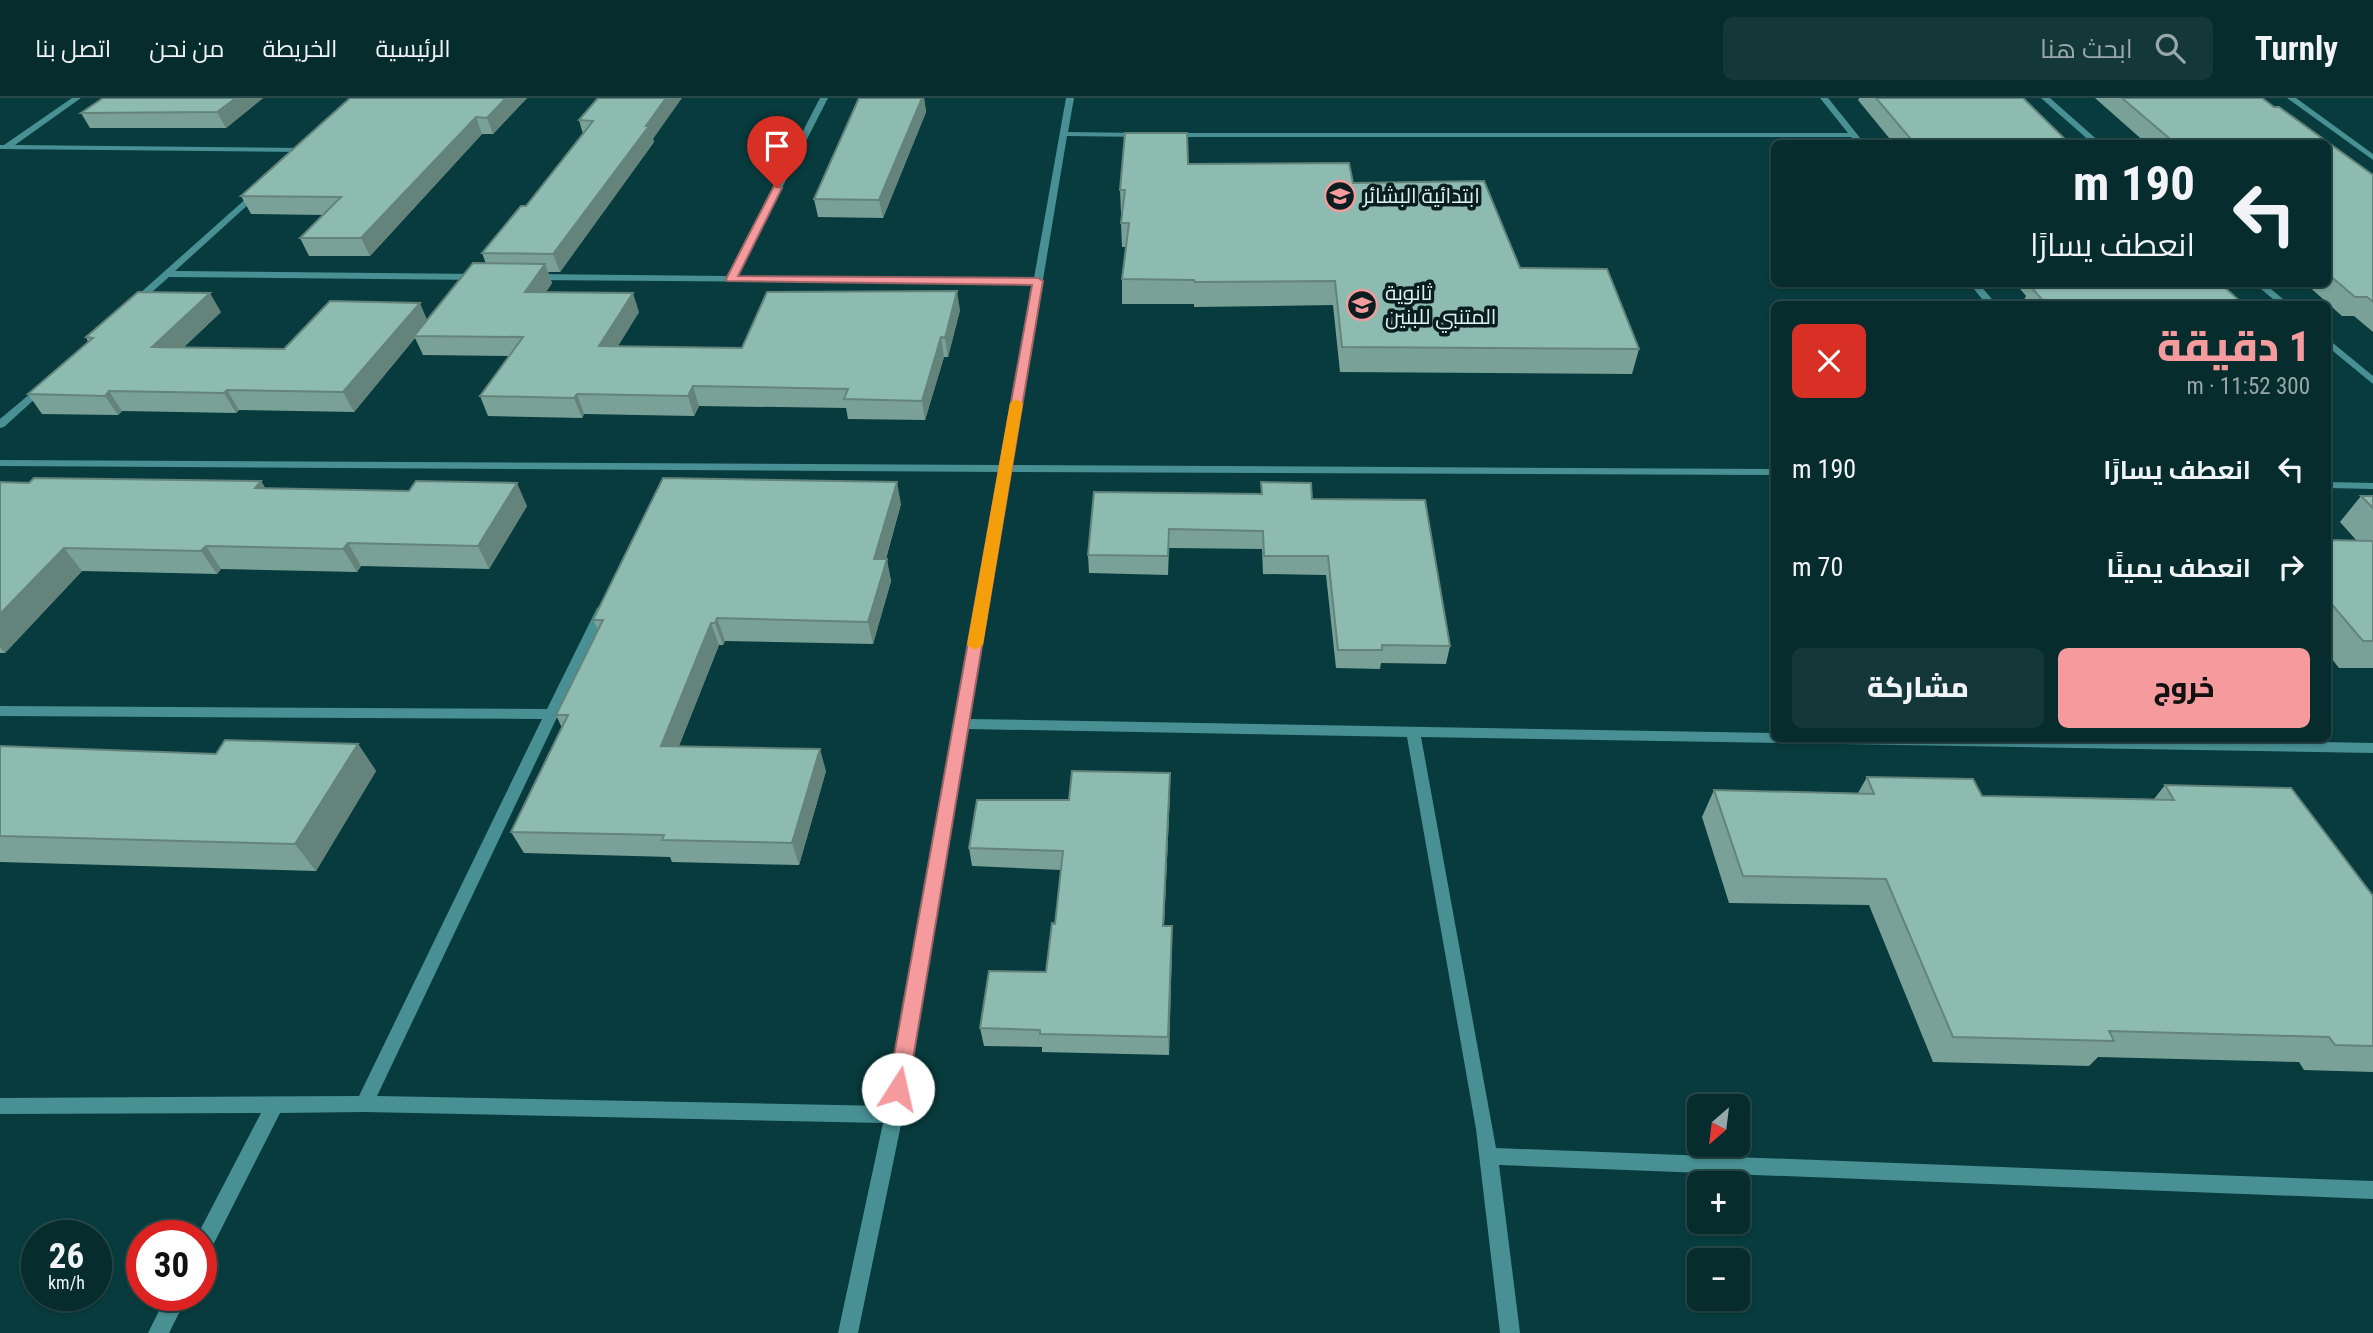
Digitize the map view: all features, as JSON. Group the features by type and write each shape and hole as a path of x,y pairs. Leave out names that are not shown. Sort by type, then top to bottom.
{"street":[{"path":"3,147 77,98"},
{"path":"731,279 824,98"},
{"path":"848,1333 894,1115 1070,98"},
{"path":"1824,98 1858,140"},
{"path":"2045,98 2093,140"},
{"path":"2291,98 2373,158"},
{"path":"1063,134 1306,137 1855,135"},
{"path":"293,159 312,141"},
{"path":"3,147 303,150"},
{"path":"124,312 263,186"},
{"path":"165,274 497,277"},
{"path":"524,277 1038,281"},
{"path":"1977,287 1988,301"},
{"path":"2264,287 2280,301"},
{"path":"2331,345 2373,381"},
{"path":"0,425 52,378"},
{"path":"0,463 668,474 1005,468 1771,472"},
{"path":"2331,485 2373,486"},
{"path":"364,1104 611,591"},
{"path":"0,711 552,714"},
{"path":"962,724 1771,738"},
{"path":"1413,732 1485,1129 1510,1333"},
{"path":"2015,742 2373,748"},
{"path":"215,1220 275,1104"},
{"path":"0,1106 364,1104 894,1115"},
{"path":"1487,1156 2373,1190"},
{"path":"158,1333 169,1311"}],"building":[{"path":"103,98 236,98 217,112 81,113"},
{"path":"350,98 506,98 487,118 476,117 361,238 300,238 341,197 241,196"},
{"path":"598,98 666,98 646,126 649,126 553,254 482,253 521,206 526,206 593,121 579,120"},
{"path":"859,98 922,98 879,200 814,199"},
{"path":"1876,98 2023,98 2066,140 1912,140"},
{"path":"2122,98 2262,98 2325,140 2171,140"},
{"path":"1125,133 1187,133 1188,164 1349,163 1353,183 1484,181 1520,268 1607,269 1639,349 1342,347 1335,281 1195,282 1122,279 1129,223 1121,223 1125,190 1120,190"},
{"path":"2331,145 2373,175 2373,302 2367,297 2355,297 2331,277"},
{"path":"473,263 545,264 525,292 633,293 599,346 742,348 767,292 957,291 945,338 941,337 922,401 844,399 848,389 693,386 688,396 480,396 523,337 414,336"},
{"path":"2031,287 2224,287 2240,301 2043,301"},
{"path":"138,292 210,293 152,347 284,349 330,301 420,303 343,392 227,390 224,393 109,391 105,396 28,394 93,338 86,337"},
{"path":"34,478 261,481 255,488 409,491 416,481 517,483 478,546 348,543 343,549 206,546 201,551 64,548 0,614 0,482 29,483"},
{"path":"663,478 897,482 874,559 887,559 868,622 717,618 715,623 711,623 661,746 820,749 792,843 662,840 664,835 511,832 568,715 556,715 603,620 593,620"},
{"path":"1261,482 1311,483 1312,499 1425,500 1450,646 1382,645 1382,650 1338,650 1328,556 1264,556 1263,531 1169,529 1168,556 1088,555 1094,492 1262,494"},
{"path":"2361,496 2373,496 2373,508"},
{"path":"2331,540 2373,541 2373,641 2363,641 2331,604"},
{"path":"225,740 358,744 295,844 0,836 0,746 216,754"},
{"path":"1072,771 1170,773 1163,926 1172,926 1168,1037 1040,1034 1040,1030 980,1028 989,971 1046,972 1052,923 1055,924 1063,851 969,848 977,800 1069,800"},
{"path":"1867,777 1973,779 1982,796 2174,800 2165,785 2291,788 2373,896 2373,1046 2335,1045 2329,1037 2109,1031 2114,1041 1953,1037 1886,879 1743,876 1714,790 1874,794"}],"slow traffic":[{"path":"975,645 1016,403"}],"place":[{"name":"ابتدائية البشائر","path":"1340,196"},
{"name":"ثانوية المتنبي للبنين","path":"1362,305"}],"route":[{"path":"777,188 731,279 1038,281 898,1089"}]}
